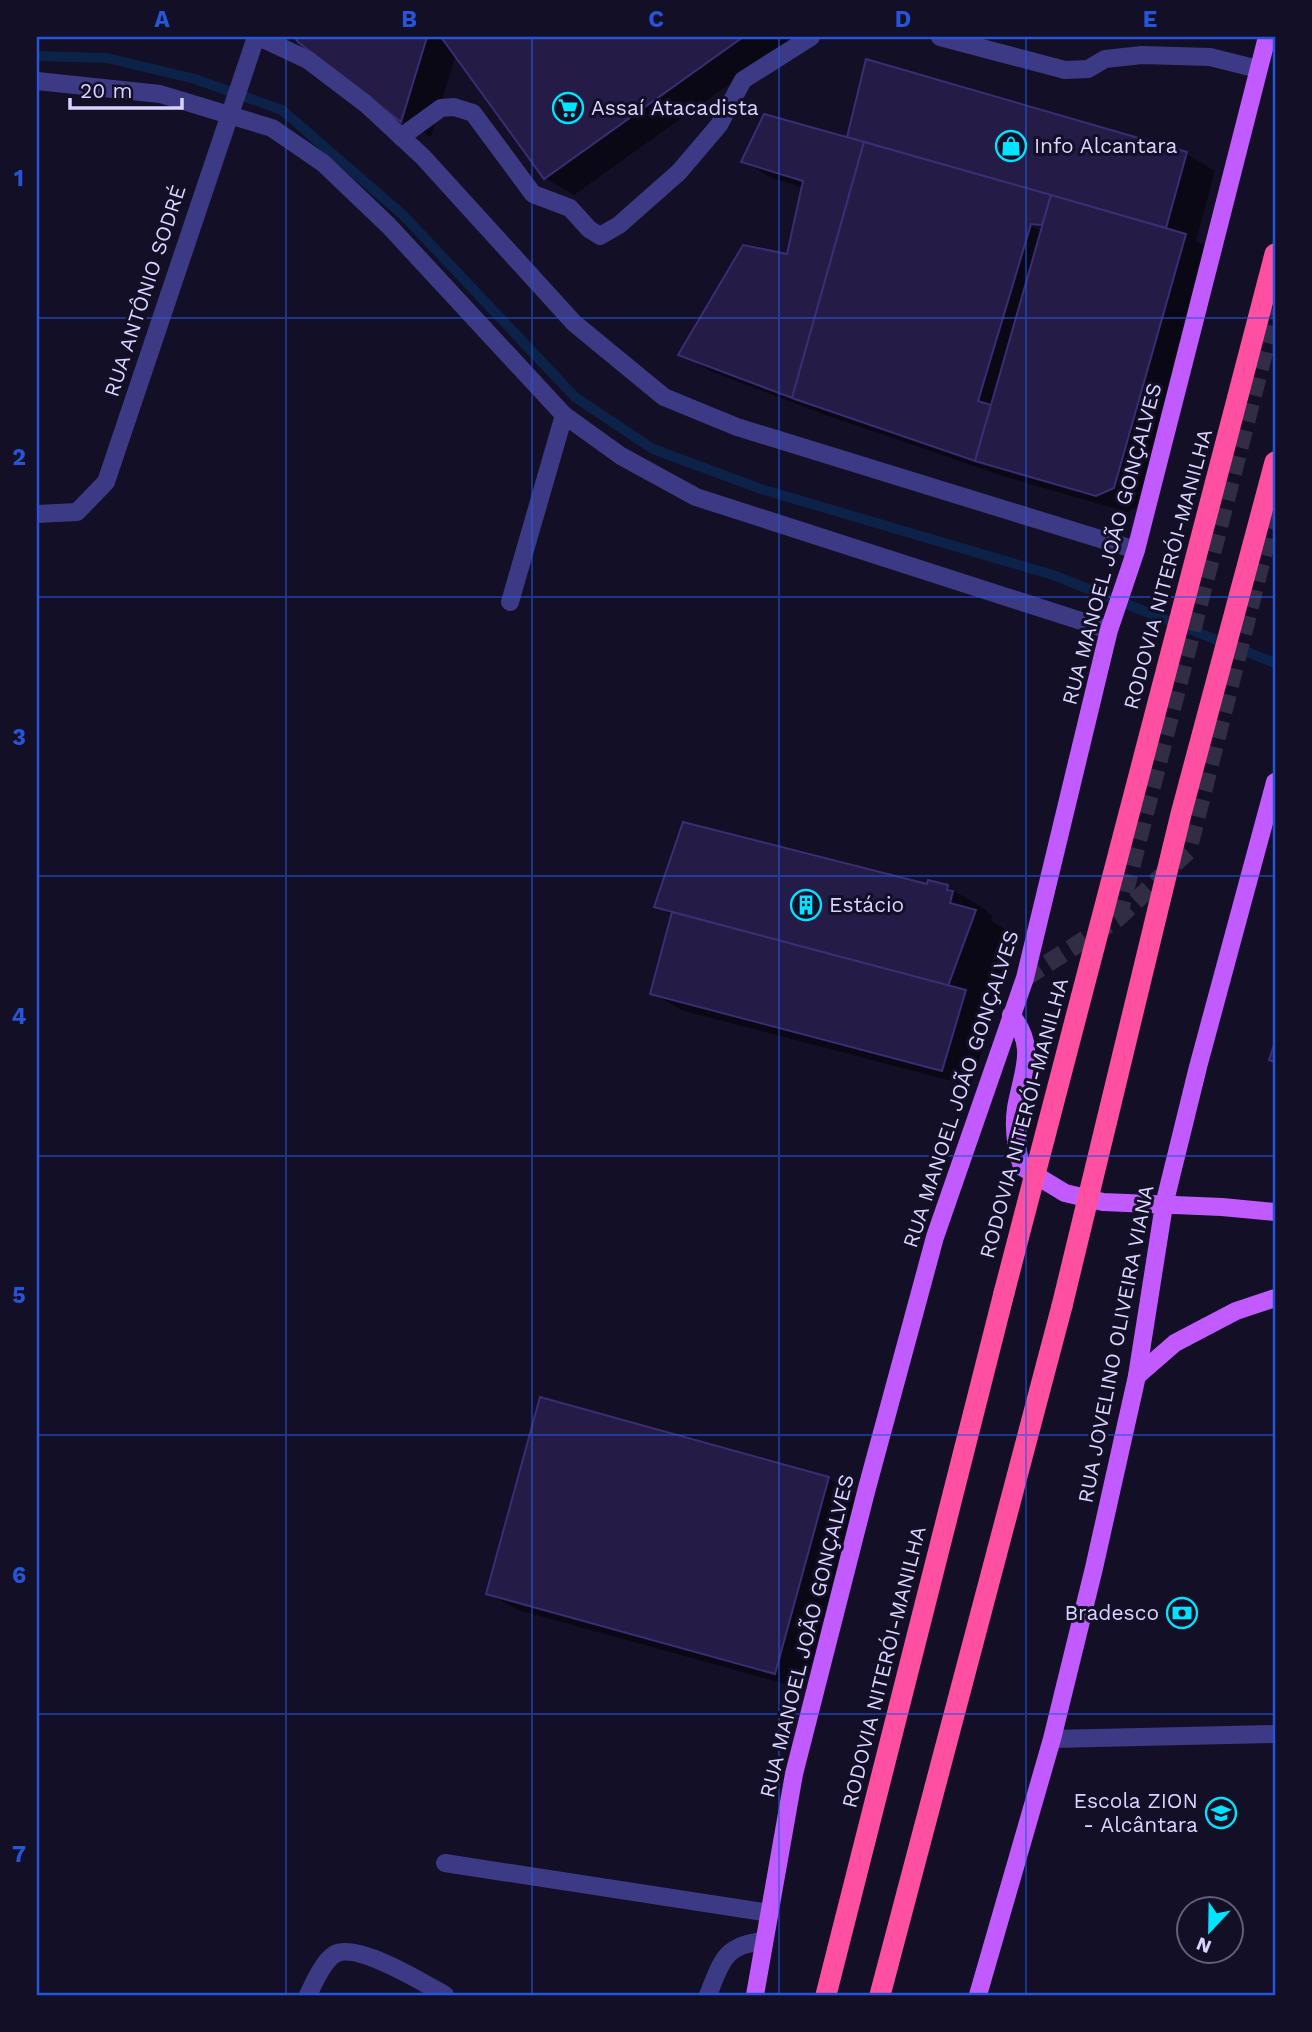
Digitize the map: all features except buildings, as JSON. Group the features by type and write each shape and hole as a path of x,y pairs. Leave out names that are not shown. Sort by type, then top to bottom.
{"highway":[{"name":"RODOVIA NITERÓI-MANILHA","path":"826,1995 1004,1293 1275,254"},
{"path":"880,1995 1062,1306 1181,814 1275,463"}],"main road":[{"name":"RUA MANOEL JOÃO GONÇALVES","path":"755,1995 794,1774 867,1488 935,1237 1025,978 1112,622 1133,558 1267,37"},
{"name":"RUA JOVELINO OLIVEIRA VIANA","path":"978,1995 1052,1739 1094,1568 1137,1376 1164,1205 1198,1067 1275,782"},
{"path":"1011,1015 1020,1026 1028,1052 1016,1110 1016,1147 1022,1167 1065,1193 1103,1202 1275,1212"},
{"path":"1137,1376 1175,1343 1236,1311 1275,1298"}],"street":[{"name":"RUA ANTÔNIO SODRÉ","path":"37,514 77,512 106,482 229,111 257,37"},
{"path":"257,37 308,60 366,104 423,157 574,323 664,397 737,427 1133,558"},
{"path":"401,137 441,108 454,107 473,113 533,194 570,208 589,229 600,236 620,225 679,172 719,125 743,80 811,37"},
{"path":"940,37 1065,70 1088,69 1105,59 1142,55 1210,57 1258,69"},
{"path":"37,81 160,94 229,111 272,128 323,163 389,226 564,415 621,457 696,498 1112,622"},
{"path":"510,602 564,415"},
{"path":"1052,1739 1275,1734"},
{"path":"445,1863 769,1913"},
{"path":"708,1995 719,1968 731,1951 743,1943 764,1941"},
{"path":"309,1995 324,1965 334,1954 347,1951 364,1954 444,1995"}],"waterway":[{"path":"37,56 107,58 195,79 282,110 403,215 575,397 653,449 761,489 1053,575 1275,663"}],"tunnel":[{"path":"1118,918 1275,310"},
{"path":"1025,978 1118,918 1188,851 1275,508"}],"place":[{"name":"Assaí Atacadista","path":"568,108"},
{"name":"Info Alcantara","path":"1011,146"},
{"name":"Estácio","path":"806,905"},
{"name":"Bradesco","path":"1182,1613"},
{"name":"Escola ZION - Alcântara","path":"1221,1813"}]}
